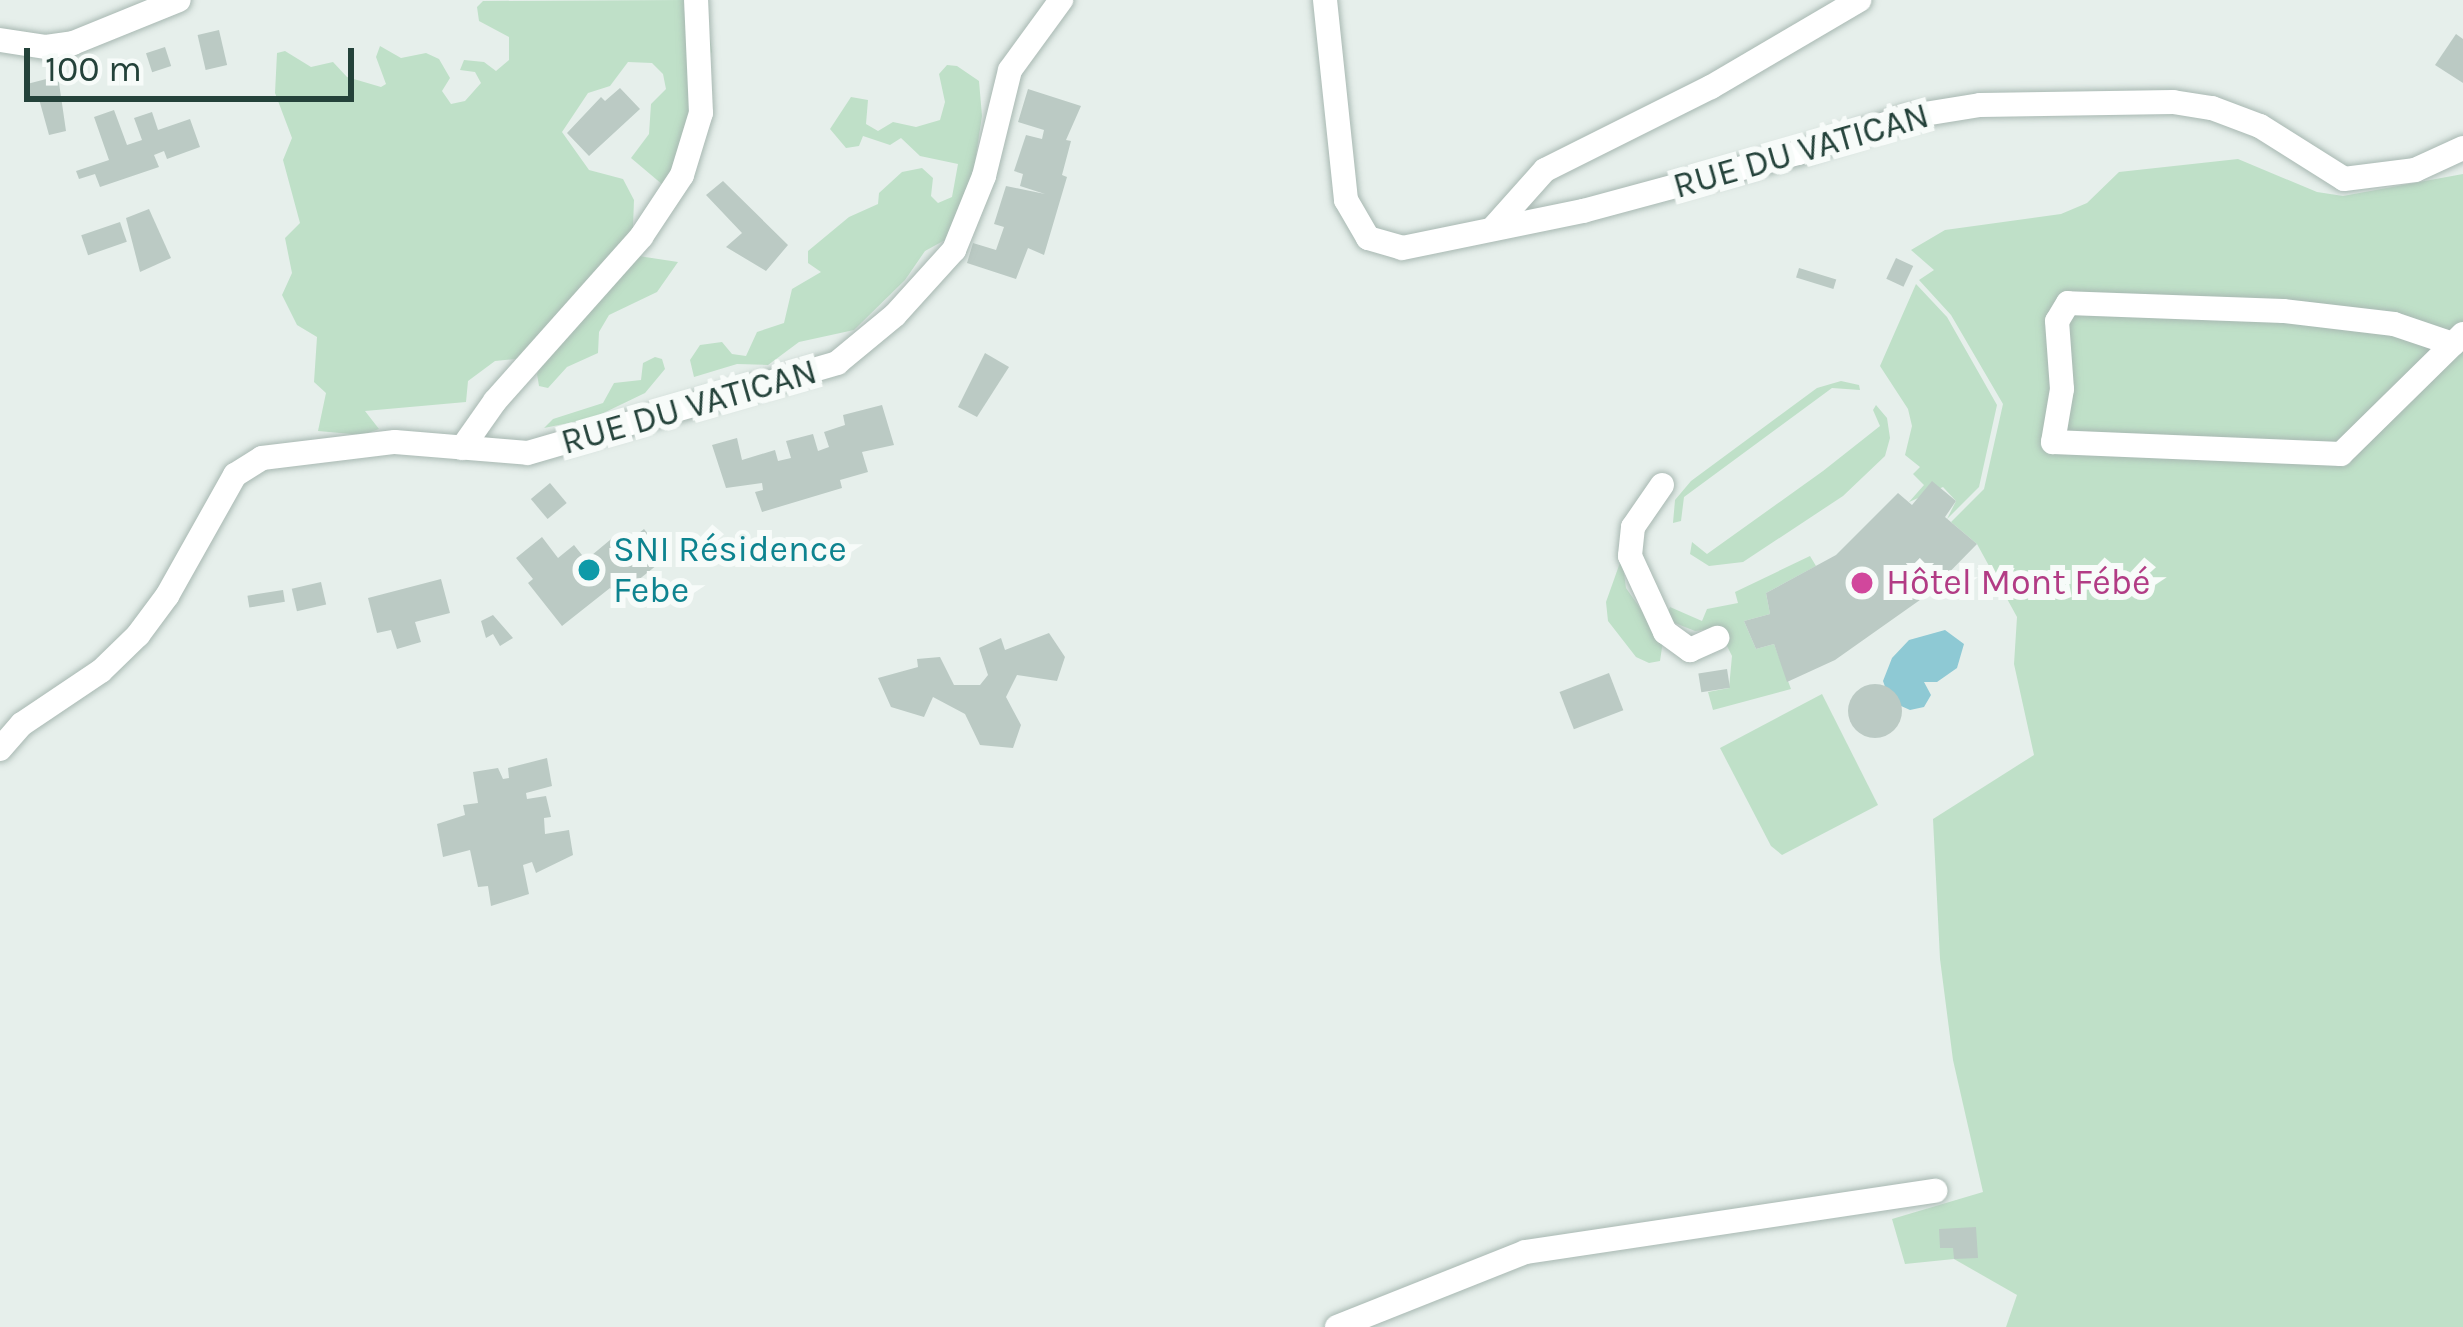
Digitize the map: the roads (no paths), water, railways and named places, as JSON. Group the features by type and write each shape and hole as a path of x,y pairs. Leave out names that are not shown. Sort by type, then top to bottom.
{"street":[{"path":"0,40 46,47 74,43 178,0"},
{"path":"462,448 495,401 641,238 682,175 701,113 696,0"},
{"name":"RUE DU VATICAN","path":"0,749 22,724 101,670 138,635 167,596 226,489 248,465 278,454 395,442 505,455 556,446 662,410 837,363 870,338 954,250 985,176 1010,70 1060,0"},
{"name":"RUE DU VATICAN","path":"1325,0 1342,178 1359,230 1381,244 1402,248 1430,246 1494,227 1656,192 1906,117 1980,105 2173,102 2212,108 2260,126 2344,179 2400,174 2463,148"},
{"path":"1494,227 1545,170 1711,87 1859,0"},
{"path":"2068,303 2283,311 2394,324 2458,339 2341,454 2053,442 2062,389 2057,321 2068,303"},
{"path":"1662,485 1633,527 1630,556 1665,632 1690,650 1717,638"},
{"path":"1337,1327 1525,1252 1935,1191"}],"water":[{"path":"1945,630 1964,644 1957,668 1937,682 1924,682 1931,695 1924,707 1910,710 1890,701 1883,681 1892,658 1909,640"}],"place":[{"name":"SNI Résidence Febe","path":"589,570"},
{"name":"Hôtel Mont Fébé","path":"1862,583"}]}
